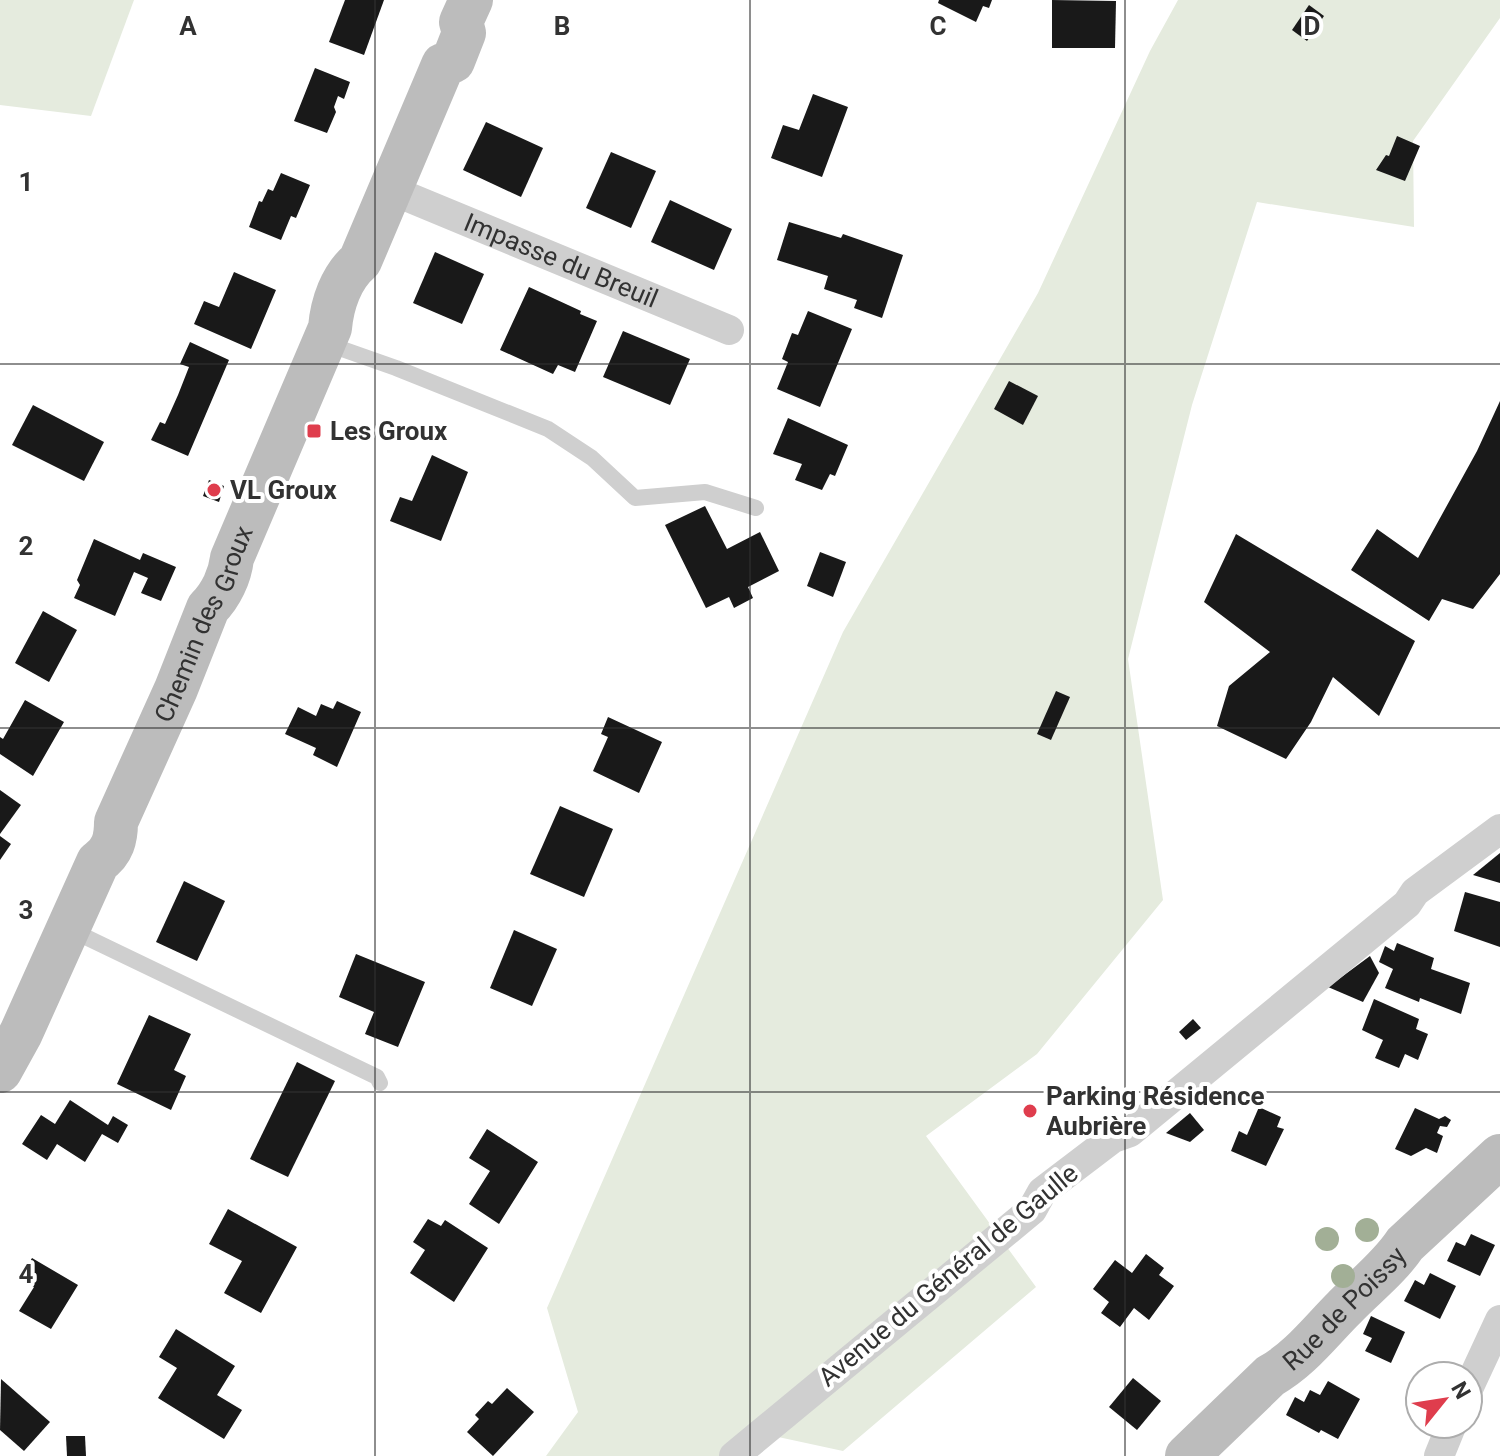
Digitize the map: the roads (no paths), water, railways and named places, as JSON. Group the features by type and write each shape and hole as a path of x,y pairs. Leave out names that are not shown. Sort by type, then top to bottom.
{"street":[{"name":"Chemin des Groux","path":"0,1071 21,1033 98,862 107,856 116,836 116,822 176,689 208,608 217,600 226,580 232,558 330,328 331,311 349,271 360,261 443,65 453,61 464,33 461,22 471,0"},
{"name":"Impasse du Breuil","path":"391,190 729,330"},
{"name":"Avenue du Général de Gaulle","path":"734,1456 1032,1210 1042,1192 1113,1138 1130,1132 1396,913 1415,892 1500,829"},
{"name":"Rue de Poissy","path":"1187,1456 1270,1376 1283,1369 1327,1328 1405,1244 1500,1156"},
{"path":"1481,1360 1500,1320"}],"lane":[{"path":"323,343 409,373 548,429 592,458 635,498 705,492 756,508"},
{"path":"68,929 377,1077 380,1083"}],"place":[{"name":"Les Groux","path":"314,431"},
{"name":"VL Groux","path":"214,490"},
{"name":"Parking Résidence Aubrière","path":"1030,1111"}]}
